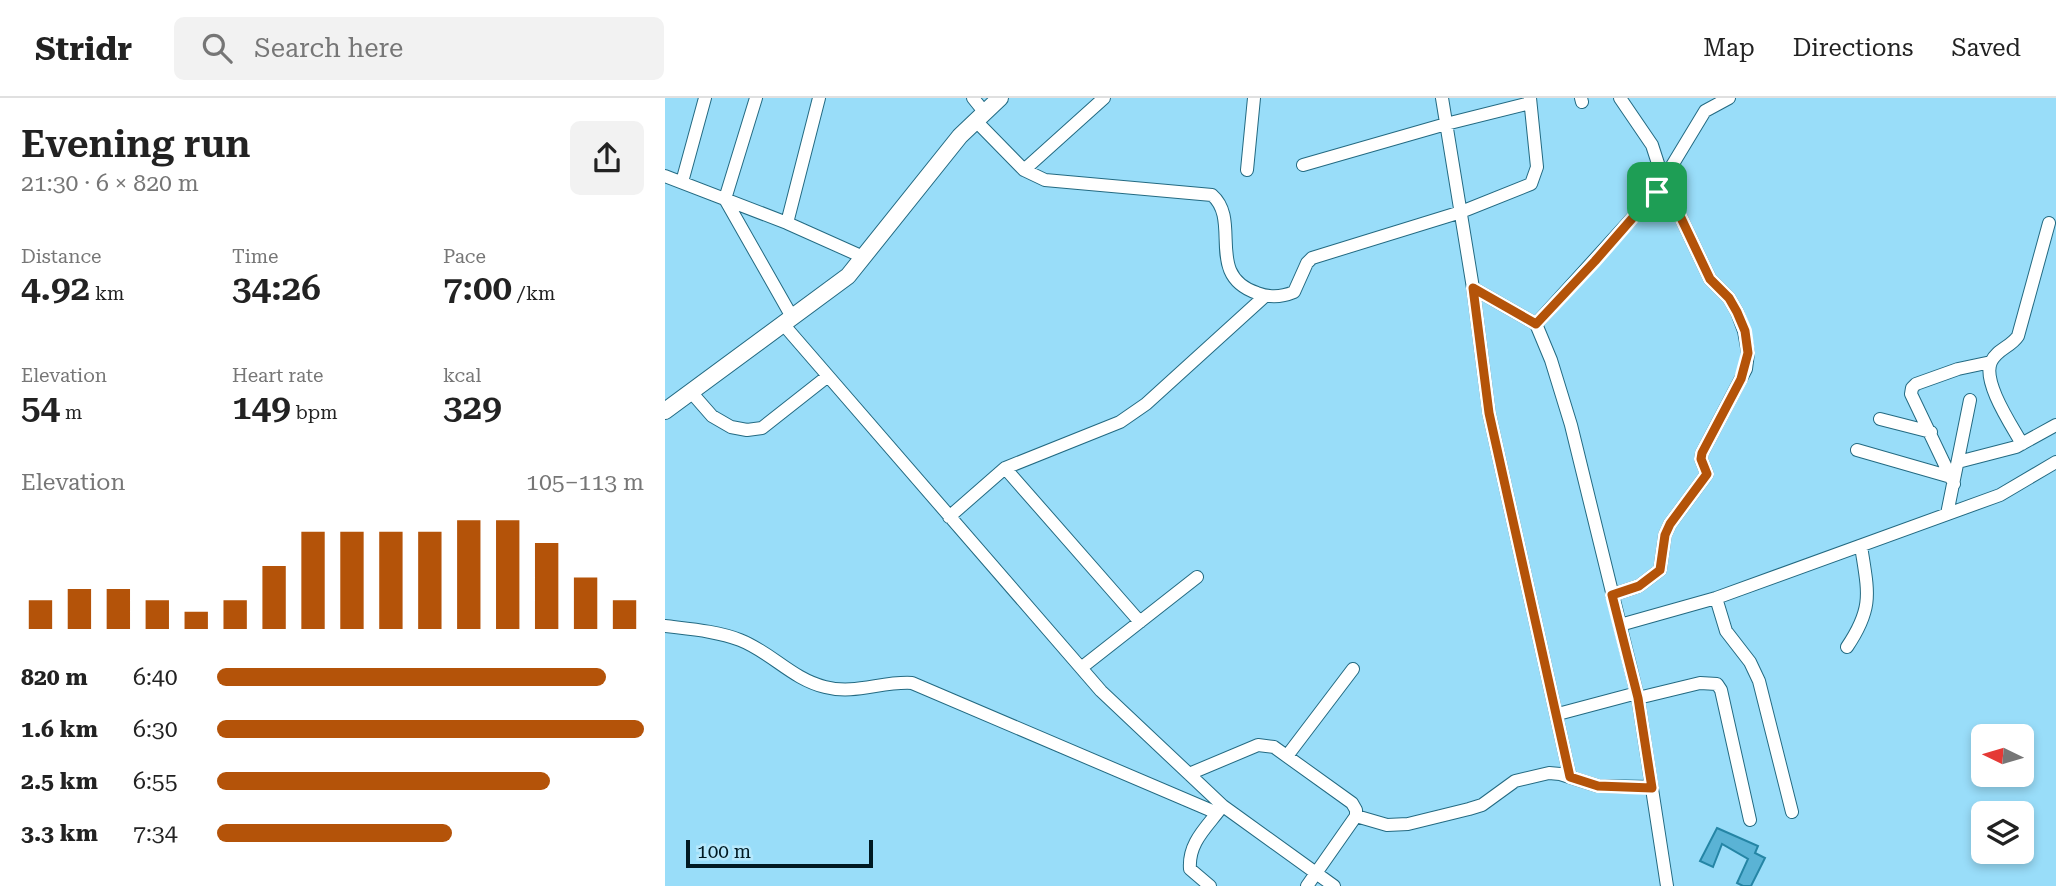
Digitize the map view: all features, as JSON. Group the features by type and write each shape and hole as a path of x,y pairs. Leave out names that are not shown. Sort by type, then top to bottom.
{"street":[{"path":"682,182 705,98"},
{"path":"756,98 725,199 788,320 828,376 1101,691 1189,774 1220,809"},
{"path":"787,223 819,98"},
{"path":"972,98 980,117 1024,170 1045,180 1212,195 1219,201 1223,212 1225,256 1229,270 1236,280 1250,291 1277,297 1294,292 1312,258 1461,212 1531,184 1537,167 1530,101 1303,165"},
{"path":"665,411 848,276 960,136 1000,98"},
{"path":"1024,170 1104,98"},
{"path":"1247,170 1254,98"},
{"path":"1441,98 1473,288 1489,413 1570,777"},
{"path":"1612,595 1639,586 1660,570 1665,535 1670,524 1707,474 1701,459 1702,453 1741,379 1748,353 1745,331 1737,312 1729,298 1710,279 1664,182 1652,145 1620,98"},
{"path":"1536,324 1664,182 1705,111 1729,98"},
{"path":"665,176 787,223 863,257"},
{"path":"2022,444 1989,380 1991,362 1999,351 2015,342 2018,336 2049,223"},
{"path":"1473,288 1536,324 1551,360 1571,425 1637,696 1667,886"},
{"path":"949,517 1005,468 1120,422 1146,404 1265,296"},
{"path":"1952,481 1911,394 1912,388 1916,384 1958,369 1991,362"},
{"path":"691,392 712,416 731,427 747,430 762,428 828,376"},
{"path":"1947,514 1970,400"},
{"path":"1880,419 1931,432"},
{"path":"1958,462 2022,444 2056,425"},
{"path":"1857,450 1952,481"},
{"path":"1620,625 1716,598 1861,547 2009,491 2056,462"},
{"path":"1005,468 1140,622"},
{"path":"1847,647 1867,610 1869,594 1861,547"},
{"path":"1081,668 1197,577"},
{"path":"1716,598 1726,631 1750,663 1759,681 1792,812"},
{"path":"665,626 739,640 790,673 824,687 841,690 865,689 896,682 912,683 1220,809 1334,886"},
{"path":"1287,756 1353,669"},
{"path":"1558,714 1700,683 1717,684 1721,690 1750,820"},
{"path":"1189,774 1258,745 1275,747 1352,803 1356,816 1307,886"},
{"path":"1356,816 1387,825 1408,824 1482,805 1515,781 1549,773 1598,786 1652,788"},
{"path":"1210,886 1190,869 1189,856 1195,841 1220,809"}],"building":[{"path":"1717,828 1758,846 1755,853 1765,858 1751,886 1737,883 1748,859 1722,844 1713,867 1700,861"}],"route":[{"path":"1664,182 1710,279 1729,298 1737,312 1745,331 1748,353 1741,379 1702,453 1701,459 1707,474 1688,497 1665,535 1660,570 1639,586 1612,595 1638,698 1652,788 1619,788 1598,786 1570,777 1489,413 1473,288 1536,324 1657,192 1664,182"}]}
